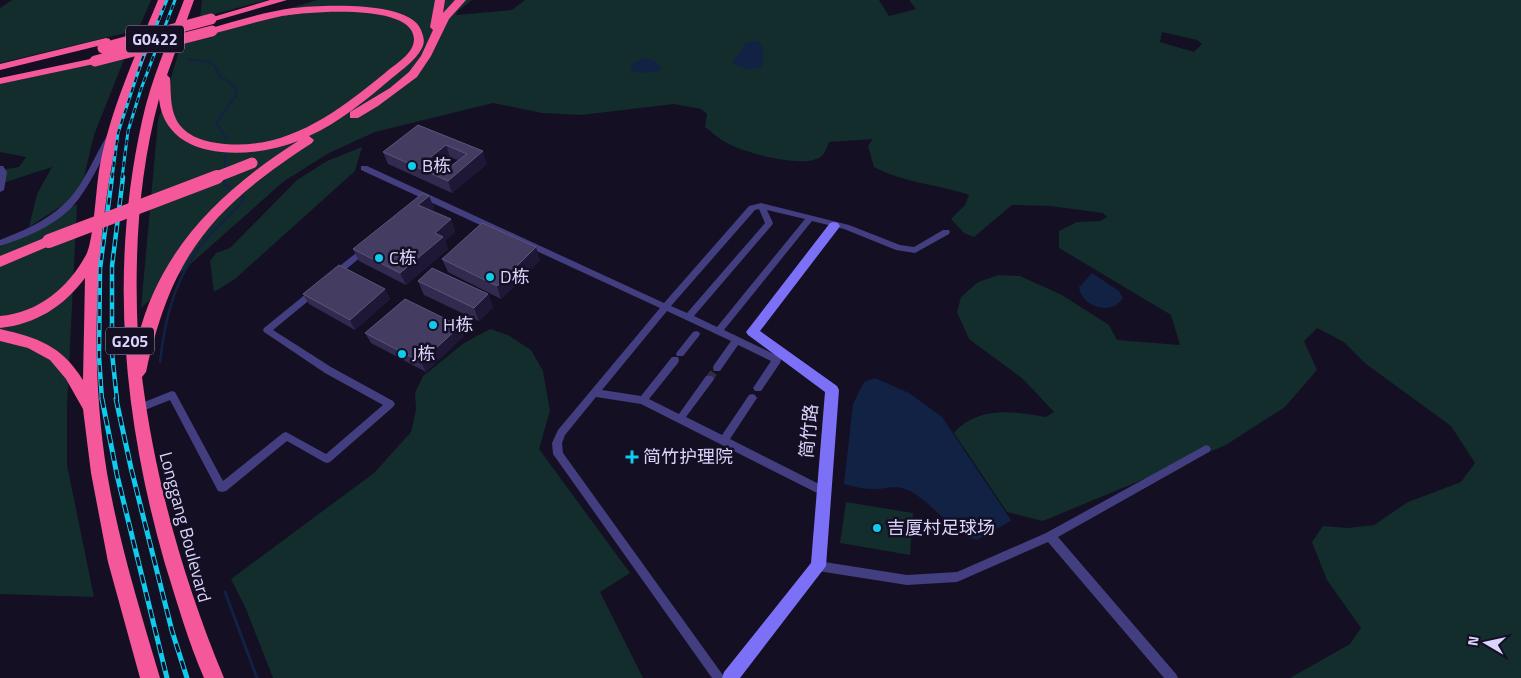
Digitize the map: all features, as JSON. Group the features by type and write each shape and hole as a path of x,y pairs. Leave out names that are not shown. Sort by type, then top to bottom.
{"highway":[{"name":"G205","path":"150,678 116,562 99,473 92,409 90,321 92,270 106,164 114,127 128,86 163,0"},
{"name":"Longgang Boulevard","path":"189,0 163,67 148,121 133,207 128,309 146,462 164,534 198,643 214,678"},
{"path":"212,22 244,0"},
{"path":"0,79 283,2 303,0"},
{"path":"251,162 291,144 327,123 365,97 413,53 424,32 424,26 415,13 398,5 358,0"},
{"path":"434,36 440,0"},
{"path":"136,386 153,310 168,274 183,248 229,196 274,161 314,136 387,96 421,63 444,17 461,0"},
{"path":"0,66 101,51 212,22 311,9 369,9 401,15 412,20 418,27 419,38 413,53"},
{"name":"G0422","path":"0,71 101,51"},
{"path":"163,67 167,109 170,120 178,131 198,144 225,150 261,147 296,137 327,123"},
{"path":"0,257 251,162 314,136"},
{"path":"0,262 49,239"},
{"path":"0,322 28,317 52,304 72,287 96,251"},
{"path":"0,335 34,342 52,351 67,367 92,409"}],"street":[{"path":"0,243 46,222 68,206 87,178 114,127"},
{"path":"0,168 3,172 0,190"},
{"path":"364,168 426,200 666,306 688,318 700,329 718,331 777,360 758,388"},
{"path":"688,318 769,223 761,206"},
{"path":"719,678 558,454 557,443 561,433 666,306 752,208 761,206 834,226 846,227 899,248 915,250 946,232"},
{"path":"718,331 810,218"},
{"name":"简竹路","path":"818,566 832,390 752,332 834,226"},
{"path":"140,408 172,395 222,488 286,436 327,459 390,404 328,370 267,330 370,245"},
{"path":"643,400 700,329"},
{"path":"717,368 737,340"},
{"path":"680,419 709,379"},
{"path":"594,393 643,400 824,491"},
{"path":"724,441 752,398"},
{"path":"730,678 818,566 907,580 957,577 1050,536 1206,449"},
{"path":"1050,536 1172,678"}],"green space":[{"path":"12,0 151,0 138,30 0,63 0,8"},
{"path":"202,0 267,0 200,18"},
{"path":"317,0 472,0 458,11 456,15 512,10 525,0 879,0 889,16 916,9 909,0 1521,0 1521,678 1290,678 1350,644 1361,628 1327,580 1312,542 1323,526 1348,528 1374,525 1408,502 1461,482 1475,463 1451,426 1366,364 1344,342 1317,328 1304,341 1317,370 1285,407 1226,445 1043,521 1007,512 954,433 963,424 985,414 1009,412 1046,417 1054,412 1023,379 969,339 957,312 961,297 978,282 999,275 1020,276 1062,295 1109,325 1117,340 1180,345 1171,315 1059,248 1059,231 1077,222 1100,221 1107,217 1103,213 1050,206 1012,205 974,237 964,233 951,219 965,205 969,195 897,177 874,167 868,146 873,139 829,142 823,155 814,160 789,161 747,151 724,141 705,127 707,114 701,109 674,104 581,115 542,113 493,103 375,132 327,154 283,182 141,308 158,121 182,41","holes":["1162,32 1197,40 1202,44 1194,52 1160,42"]},
{"path":"125,57 94,135 80,194 29,227 37,194 52,167 0,184 0,170 19,167 26,157 0,152 0,84"},
{"path":"362,147 355,171 235,279 214,292 210,261 216,253 230,248 297,180 327,161"},
{"path":"77,204 67,407 67,465 94,597 0,594 0,247"},
{"path":"490,329 508,335 531,350 543,371 550,411 539,449 630,573 600,592 643,678 273,678 246,609 231,579 374,473 411,432 416,409 415,393 423,376 464,343"},
{"name":"吉厦村足球场","path":"846,502 913,513 910,555 840,543"}],"water":[{"path":"747,42 759,42 763,51 761,67 747,69 732,63"},
{"path":"645,58 655,61 661,67 659,71 643,73 630,70 633,63"},
{"path":"1092,273 1119,291 1123,298 1118,304 1104,308 1097,307 1085,299 1079,287"},
{"path":"875,378 909,393 942,417 1011,520 1009,522 977,540 960,532 920,497 906,489 896,487 868,489 844,484 853,404 864,382"}],"building":[{"path":"418,125 483,151 448,181 383,152","holes":["446,145 467,154 447,169 427,160"]},
{"path":"423,193 429,196 418,205 451,219 435,233 443,237 400,273 353,249"},
{"path":"482,223 536,247 497,286 442,259"},
{"path":"339,265 385,289 350,320 303,294"},
{"path":"432,268 488,294 474,308 418,281"},
{"path":"405,299 460,326 421,362 365,333"}],"waterway":[{"path":"187,59 209,62 214,65 219,75 234,86 237,93 216,123 227,139"},
{"path":"225,156 225,170"},
{"path":"225,178 225,185 229,188"},
{"path":"160,362 169,312 187,266 207,238 242,202 244,197 241,194"},
{"path":"225,592 257,678"}],"tunnel":[{"path":"709,379 717,368"}],"railway":[{"path":"112,178 118,133 143,57 167,0"},
{"path":"122,178 128,131 141,89 175,0"},
{"path":"102,400 99,357 100,269 112,177"},
{"path":"117,400 112,353 112,266 123,177"},
{"path":"102,399 117,475 167,678"},
{"path":"116,399 131,468 172,631 187,678"}],"place":[{"name":"B栋","path":"412,166"},
{"name":"C栋","path":"379,258"},
{"name":"D栋","path":"490,277"},
{"name":"H栋","path":"433,325"},
{"name":"J栋","path":"402,354"},
{"name":"简竹护理院","path":"632,457"},
{"name":"吉厦村足球场","path":"877,528"}]}
